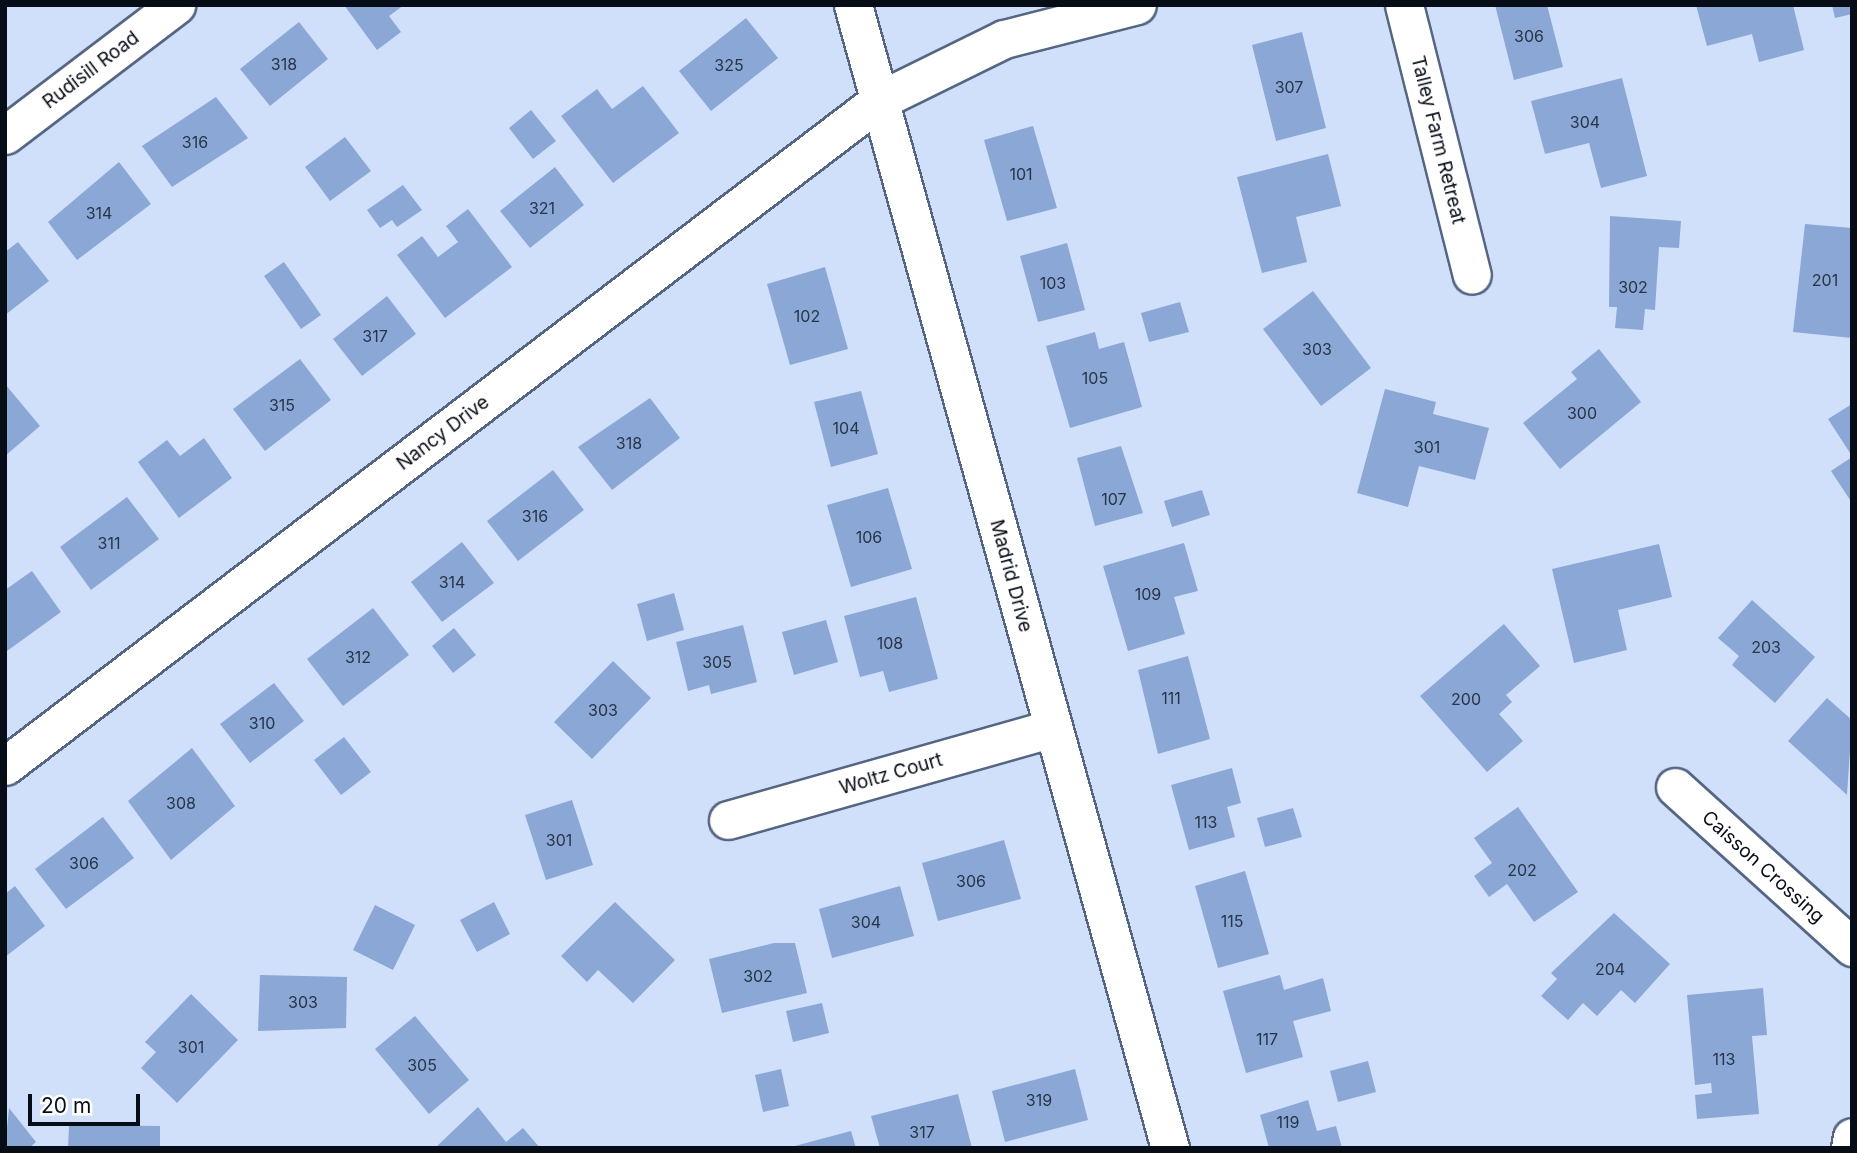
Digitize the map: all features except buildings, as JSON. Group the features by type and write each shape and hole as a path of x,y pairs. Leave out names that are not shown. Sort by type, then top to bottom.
{"street":[{"name":"Rudisill Road","path":"5,135 176,5"},
{"name":"Madrid Drive","path":"853,5 1170,1148"},
{"name":"Nancy Drive","path":"5,766 880,100 1004,39 1137,5"},
{"name":"Talley Farm Retreat","path":"1404,5 1472,275"},
{"name":"Woltz Court","path":"728,820 1053,728"},
{"name":"Caisson Crossing","path":"1675,787 1852,947"},
{"path":"1850,1148 1852,1137"}]}
